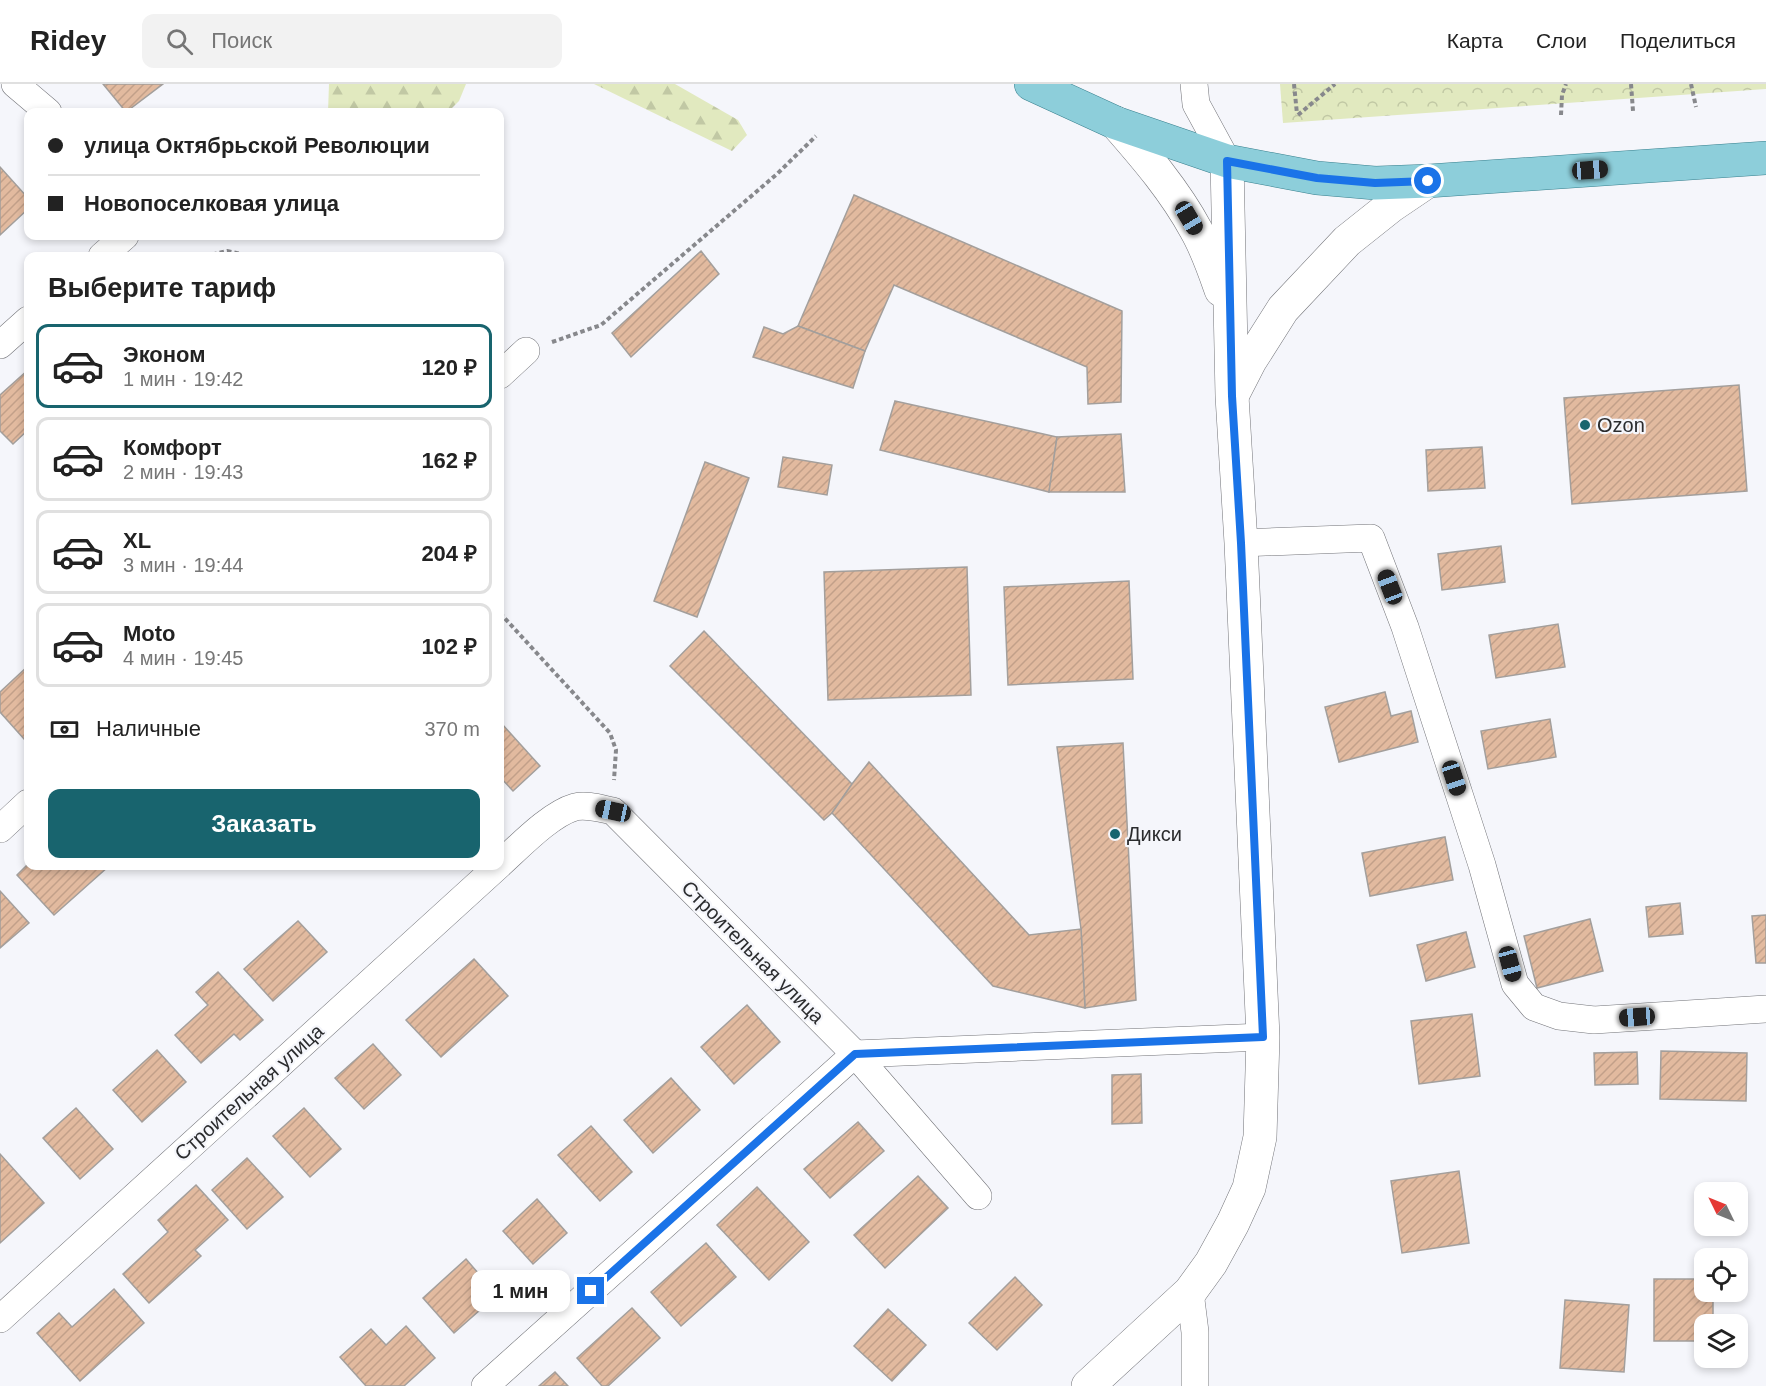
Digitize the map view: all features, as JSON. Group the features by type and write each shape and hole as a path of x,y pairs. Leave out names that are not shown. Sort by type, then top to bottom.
{"main road":[{"path":"1031,84 1116,123 1227,161 1317,178 1375,183 1428,181 1766,158"},
{"path":"1116,123 1152,164 1196,230 1230,312"},
{"path":"1088,1386 1190,1292 1211,1263 1228,1233 1248,1188 1260,1137 1263,1037 1241,543 1232,396 1227,161"},
{"path":"1232,396 1250,361 1284,309 1347,241 1391,206 1428,181"}],"street":[{"path":"15,84 43,108"},
{"path":"1194,84 1196,104 1227,161"},
{"path":"107,252 120,240"},
{"path":"0,345 24,324"},
{"path":"504,371 526,351"},
{"path":"1241,543 1371,538 1406,627 1479,853 1515,984 1534,1007 1559,1016 1594,1020 1766,1008"},
{"name":"Строительная улица","path":"504,860 534,833 576,806 613,811 855,1054 978,1196"},
{"path":"0,829 24,808"},
{"name":"Строительная улица","path":"0,1319 494,870"},
{"path":"486,1386 855,1054 1263,1037"},
{"path":"1190,1292 1195,1332 1196,1385"}],"path":[{"path":"1294,84 1298,115 1335,84"},
{"path":"1561,116 1562,95 1566,84"},
{"path":"1631,84 1633,111"},
{"path":"1691,84 1696,107"},
{"path":"526,351 602,325 777,174 816,136"},
{"path":"504,617 610,733 616,750 613,811"}],"green space":[{"path":"329,84 466,84 459,101 452,108 328,108"},
{"path":"594,84 675,84 738,120 747,135 732,151"},
{"path":"1280,84 1766,84 1766,89 1283,123"}],"building":[{"path":"103,84 163,84 131,108 123,108"},
{"path":"0,167 24,194 24,213 0,235"},
{"path":"854,195 1122,311 1121,402 1088,404 1087,367 894,285 865,351 798,326"},
{"path":"701,251 719,274 631,357 612,333"},
{"path":"798,326 865,351 853,388 753,357 764,327 783,334"},
{"path":"24,374 24,434 13,444 0,431 0,395"},
{"path":"1739,385 1747,491 1572,504 1564,398"},
{"path":"895,401 1057,437 1049,492 880,450"},
{"path":"1121,434 1125,492 1049,492 1057,437"},
{"path":"1482,447 1485,488 1428,491 1426,450"},
{"path":"783,457 832,465 827,495 778,487"},
{"path":"705,462 749,478 697,617 654,601"},
{"path":"1501,546 1505,582 1442,590 1438,554"},
{"path":"967,567 971,695 828,700 824,572"},
{"path":"1129,581 1133,679 1008,685 1004,587"},
{"path":"1558,624 1565,667 1496,678 1489,635"},
{"path":"704,631 852,784 832,813 824,820 670,666"},
{"path":"24,670 24,739 0,712 0,692"},
{"path":"1385,692 1391,716 1411,711 1418,742 1339,762 1325,707"},
{"path":"1550,719 1556,757 1488,769 1481,731"},
{"path":"504,726 540,766 513,791 504,781"},
{"path":"1123,743 1136,1000 1085,1008 1081,929 1057,747"},
{"path":"869,762 1029,935 1081,929 1085,1008 993,986 832,813"},
{"path":"1445,837 1453,880 1370,896 1362,853"},
{"path":"24,868 24,870 105,870 54,915 17,875"},
{"path":"0,891 29,923 0,948"},
{"path":"1680,903 1683,934 1649,937 1646,907"},
{"path":"1766,915 1766,963 1756,963 1752,916"},
{"path":"1590,919 1603,971 1537,988 1524,936"},
{"path":"298,921 327,952 273,1001 244,969"},
{"path":"1466,932 1475,967 1426,981 1417,945"},
{"path":"474,959 508,996 441,1057 406,1020"},
{"path":"218,972 263,1020 240,1040 234,1034 201,1063 175,1035 208,1005 196,992"},
{"path":"747,1005 780,1042 734,1084 701,1047"},
{"path":"1472,1014 1480,1076 1419,1084 1411,1021"},
{"path":"373,1044 401,1075 364,1109 335,1078"},
{"path":"157,1050 186,1082 142,1122 113,1090"},
{"path":"1661,1051 1747,1053 1746,1101 1660,1099"},
{"path":"1637,1052 1638,1084 1595,1085 1594,1053"},
{"path":"1141,1074 1142,1123 1112,1124 1112,1075"},
{"path":"671,1078 700,1110 653,1153 624,1120"},
{"path":"76,1108 113,1149 80,1179 43,1138"},
{"path":"304,1108 341,1149 310,1177 273,1136"},
{"path":"858,1122 884,1151 830,1198 804,1169"},
{"path":"591,1126 632,1172 600,1201 558,1155"},
{"path":"0,1154 44,1203 0,1243"},
{"path":"247,1158 283,1197 247,1229 212,1190"},
{"path":"1459,1171 1469,1243 1402,1253 1391,1181"},
{"path":"918,1176 948,1208 885,1268 854,1235"},
{"path":"196,1185 228,1220 195,1250 201,1256 149,1303 123,1274 168,1232 158,1220"},
{"path":"757,1187 809,1242 769,1280 717,1225"},
{"path":"537,1199 567,1233 533,1264 503,1231"},
{"path":"706,1243 736,1277 681,1326 651,1292"},
{"path":"466,1259 497,1295 454,1333 423,1298"},
{"path":"1015,1277 1042,1305 997,1350 969,1323"},
{"path":"1654,1279 1694,1279 1694,1302 1713,1302 1713,1314 1694,1314 1694,1341 1654,1341"},
{"path":"114,1289 144,1323 80,1381 37,1333 59,1313 72,1327"},
{"path":"1565,1300 1629,1305 1624,1372 1560,1368"},
{"path":"632,1308 660,1338 608,1386 602,1386 577,1358"},
{"path":"888,1309 926,1345 892,1381 854,1346"},
{"path":"406,1326 435,1358 404,1386 366,1386 340,1357 371,1329 386,1345"},
{"path":"555,1372 568,1386 539,1386"}],"place":[{"name":"Ozon","path":"1585,425"},
{"name":"Дикси","path":"1115,834"}],"route":[{"path":"591,1291 855,1054 1263,1037 1241,543 1232,396 1227,161 1317,178 1375,183 1428,181"}]}
